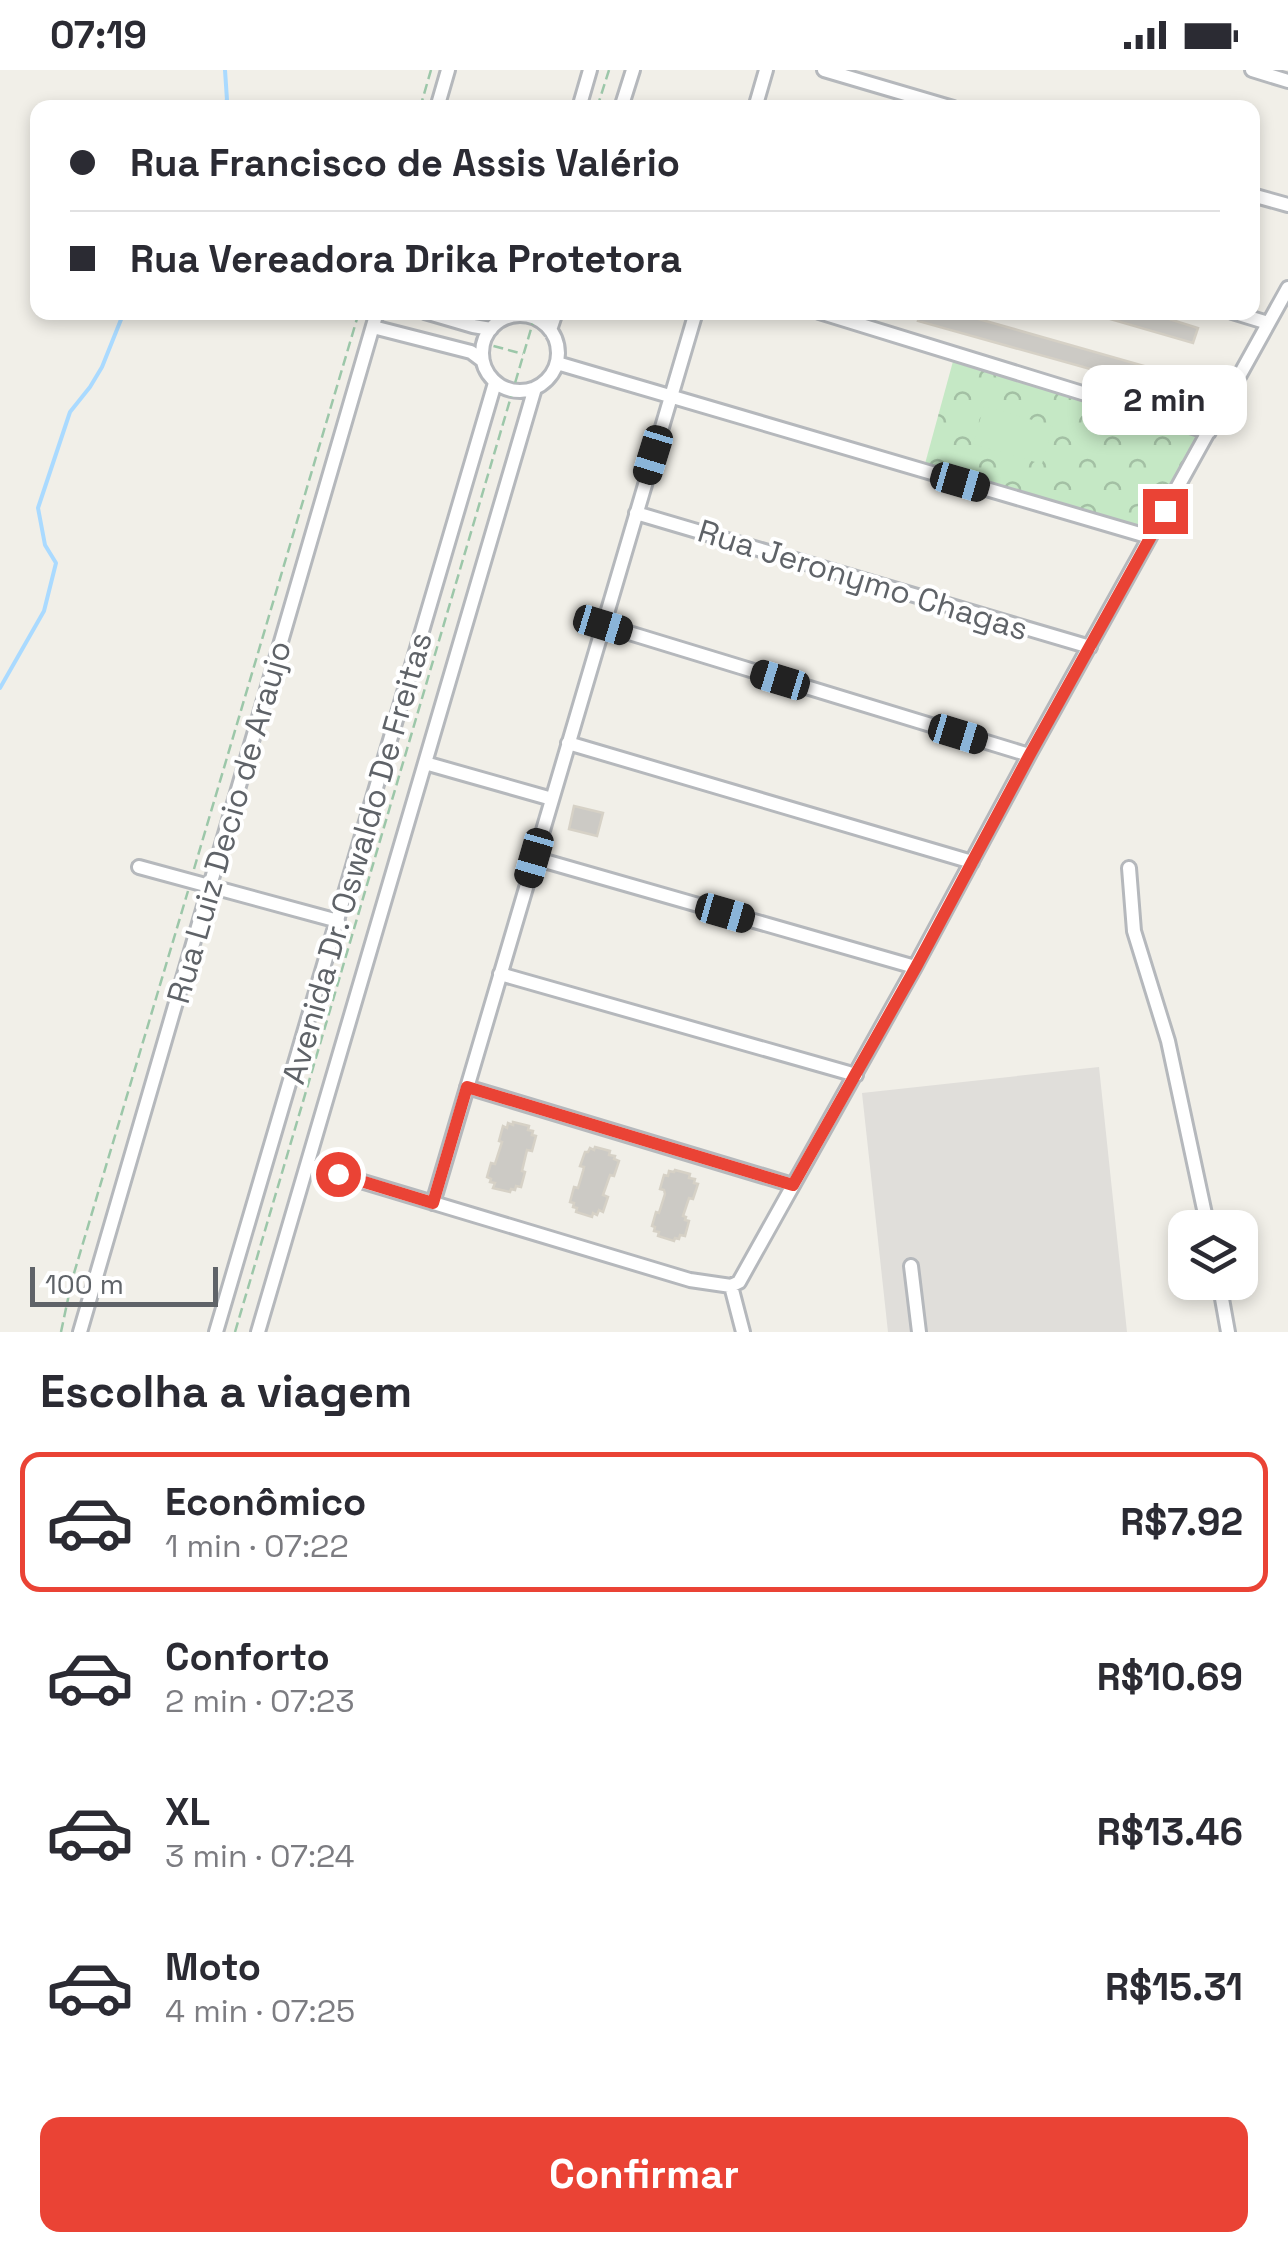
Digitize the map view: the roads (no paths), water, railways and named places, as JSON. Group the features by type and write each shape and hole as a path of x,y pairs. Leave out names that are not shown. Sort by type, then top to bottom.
{"street":[{"path":"439,100 448,70"},
{"path":"581,100 590,70"},
{"path":"624,100 633,70"},
{"path":"757,100 766,70"},
{"path":"824,70 926,100"},
{"path":"1252,70 1288,81"},
{"path":"1260,197 1288,205"},
{"path":"307,1165 690,1280 723,1287 739,1282 1288,288"},
{"path":"375,320 470,352 483,361"},
{"name":"Rua Luiz Decio de Araujo","path":"80,1332 375,320"},
{"path":"452,320 491,329"},
{"path":"502,320 483,343 483,361 496,382 513,390 536,388 549,378 556,363 557,346 540,320"},
{"path":"550,330 553,320"},
{"path":"433,1203 694,320"},
{"path":"844,320 1208,432"},
{"path":"1258,320 1268,323"},
{"path":"556,363 1150,537"},
{"name":"Avenida Dr. Oswaldo De Freitas","path":"216,1332 496,382"},
{"name":"Avenida Dr. Oswaldo De Freitas","path":"258,1332 536,388"},
{"name":"Rua Jeronymo Chagas","path":"636,513 1090,647"},
{"path":"603,625 1029,756"},
{"path":"568,743 972,862"},
{"path":"426,763 552,799"},
{"path":"534,858 916,967"},
{"path":"139,867 338,922"},
{"path":"1129,868 1134,931 1168,1041 1204,1210"},
{"path":"500,974 856,1074"},
{"path":"467,1087 793,1185"},
{"path":"911,1266 919,1332"},
{"path":"731,1286 743,1332"},
{"path":"1222,1300 1228,1332"}],"waterway":[{"path":"225,70 227,100"},
{"path":"0,688 44,611 56,563 45,545 38,508 70,412 102,367 121,320"}]}
